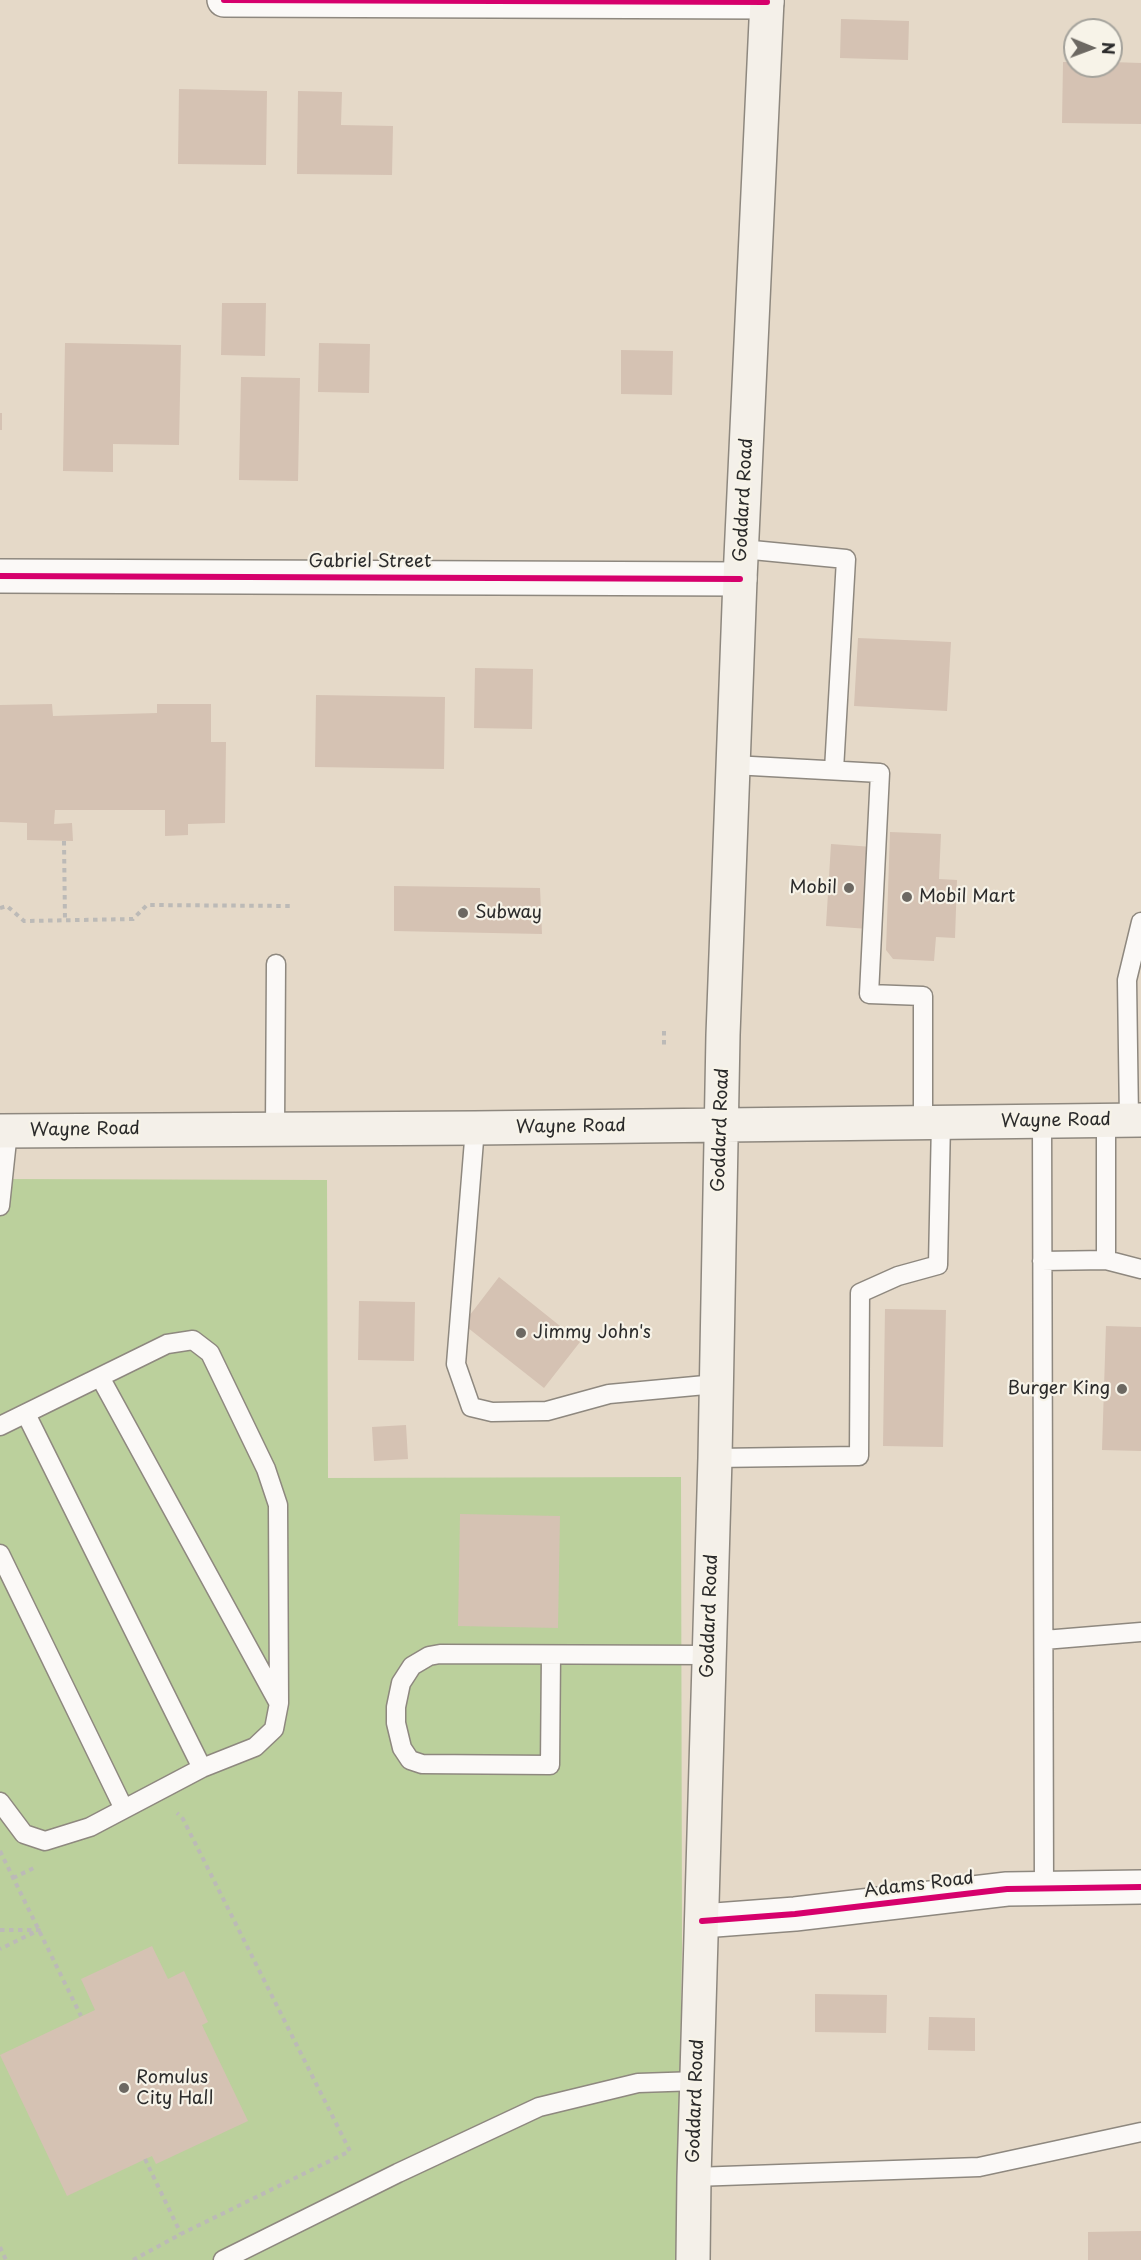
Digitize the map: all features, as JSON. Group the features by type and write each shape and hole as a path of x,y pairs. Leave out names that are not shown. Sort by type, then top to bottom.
{"main road":[{"name":"Goddard Road","path":"693,2260 715,1458 720,1125 741,564 767,1"},
{"name":"Wayne Road","path":"4,1131 1125,1120"}],"street":[{"path":"224,0 767,1"},
{"name":"Gabriel Street","path":"0,576 741,564"},
{"name":"Adams Road","path":"702,1921 795,1914 1007,1889 1141,1887"}],"lane":[{"path":"741,564 846,560 834,770"},
{"path":"715,1458 859,1456 860,1293 898,1275 938,1265 932,1122 923,996 869,994 880,773 733,765"},
{"path":"1106,1260 1125,1120 1127,980 1141,925"},
{"path":"275,1128 276,964"},
{"path":"1042,1121 1044,1889"},
{"path":"475,1128 456,1364 471,1407 492,1412 547,1411 609,1394 716,1384"},
{"path":"0,1206 4,1131"},
{"path":"1042,1261 1106,1260 1141,1269"},
{"path":"0,1426 167,1344 193,1340 210,1353 266,1469 278,1505 279,1703 274,1729 255,1747 202,1768 90,1827 45,1841 24,1834 0,1802"},
{"path":"100,1377 279,1703"},
{"path":"26,1414 202,1768"},
{"path":"0,1554 124,1809"},
{"path":"1044,1640 1141,1632"},
{"path":"551,1655 549,1765 422,1764 410,1760 402,1749 396,1724 396,1707 401,1683 412,1666 429,1656 440,1653 709,1655"},
{"path":"223,2260 398,2173 539,2107 638,2083 698,2081"},
{"path":"694,2177 979,2167 1141,2132"}],"path":[{"path":"64,841 65,920"},
{"path":"0,908 7,906 24,921 133,919 147,905 290,906"},
{"path":"664,1031 664,1048"},
{"path":"133,2260 180,2234 350,2151 183,1819 174,1808"},
{"path":"0,1851 81,2016"},
{"path":"13,1878 45,1863"},
{"path":"0,1930 39,1930"},
{"path":"0,1949 39,1930"},
{"path":"145,2159 180,2234"},
{"path":"0,2247 6,2260"}],"green space":[{"path":"0,1179 327,1180 328,1478 681,1477 682,1948 677,2260 0,2260"}],"building":[{"path":"841,19 909,21 908,60 840,58"},
{"path":"1063,62 1063,78 1123,78 1123,62 1141,63 1141,124 1062,123"},
{"path":"179,89 267,91 266,165 178,164"},
{"path":"298,91 342,92 341,125 393,126 392,175 297,174"},
{"path":"222,303 266,303 265,356 221,355"},
{"path":"65,343 181,345 179,445 113,444 113,472 63,471"},
{"path":"319,343 370,344 369,393 318,392"},
{"path":"621,350 673,351 672,395 621,394"},
{"path":"241,377 300,378 298,481 239,480"},
{"path":"0,413 2,413 2,430 0,430"},
{"path":"858,638 951,642 947,711 854,706"},
{"path":"475,668 533,669 532,729 474,728"},
{"path":"316,695 445,697 444,769 315,767"},
{"path":"52,704 53,716 157,713 157,704 211,704 211,742 226,742 225,823 188,824 188,835 165,836 165,810 55,810 54,824 72,823 73,841 27,840 27,823 0,822 0,705"},
{"path":"890,832 941,834 939,879 957,880 955,938 936,937 934,961 893,959 886,950"},
{"path":"831,844 873,847 869,929 826,926"},
{"path":"394,886 540,888 542,934 394,931"},
{"name":"Jimmy John's","path":"499,1277 580,1342 544,1388 463,1324"},
{"path":"359,1301 415,1302 414,1361 358,1360"},
{"path":"885,1309 946,1310 943,1447 883,1446"},
{"name":"Burger King","path":"1106,1326 1141,1327 1141,1451 1102,1450"},
{"path":"406,1425 408,1459 374,1461 372,1427"},
{"path":"460,1514 560,1516 558,1628 458,1626"},
{"name":"Romulus City Hall","path":"152,1946 168,1979 184,1971 208,2022 202,2025 248,2121 156,2164 152,2156 67,2196 0,2055 95,2010 81,1979"},
{"path":"815,1994 887,1995 886,2033 815,2032"},
{"path":"929,2017 975,2018 975,2051 928,2050"},
{"path":"1141,2231 1141,2260 1088,2260 1088,2232"}],"cycle path":[{"path":"224,0 767,2"},
{"path":"0,576 740,579"},
{"path":"702,1921 795,1914 1007,1889 1141,1887"}],"place":[{"name":"Mobil","path":"849,888"},
{"name":"Mobil Mart","path":"907,897"},
{"name":"Subway","path":"463,913"},
{"name":"Jimmy John's","path":"521,1333"},
{"name":"Burger King","path":"1122,1389"},
{"name":"Romulus City Hall","path":"124,2088"}]}
